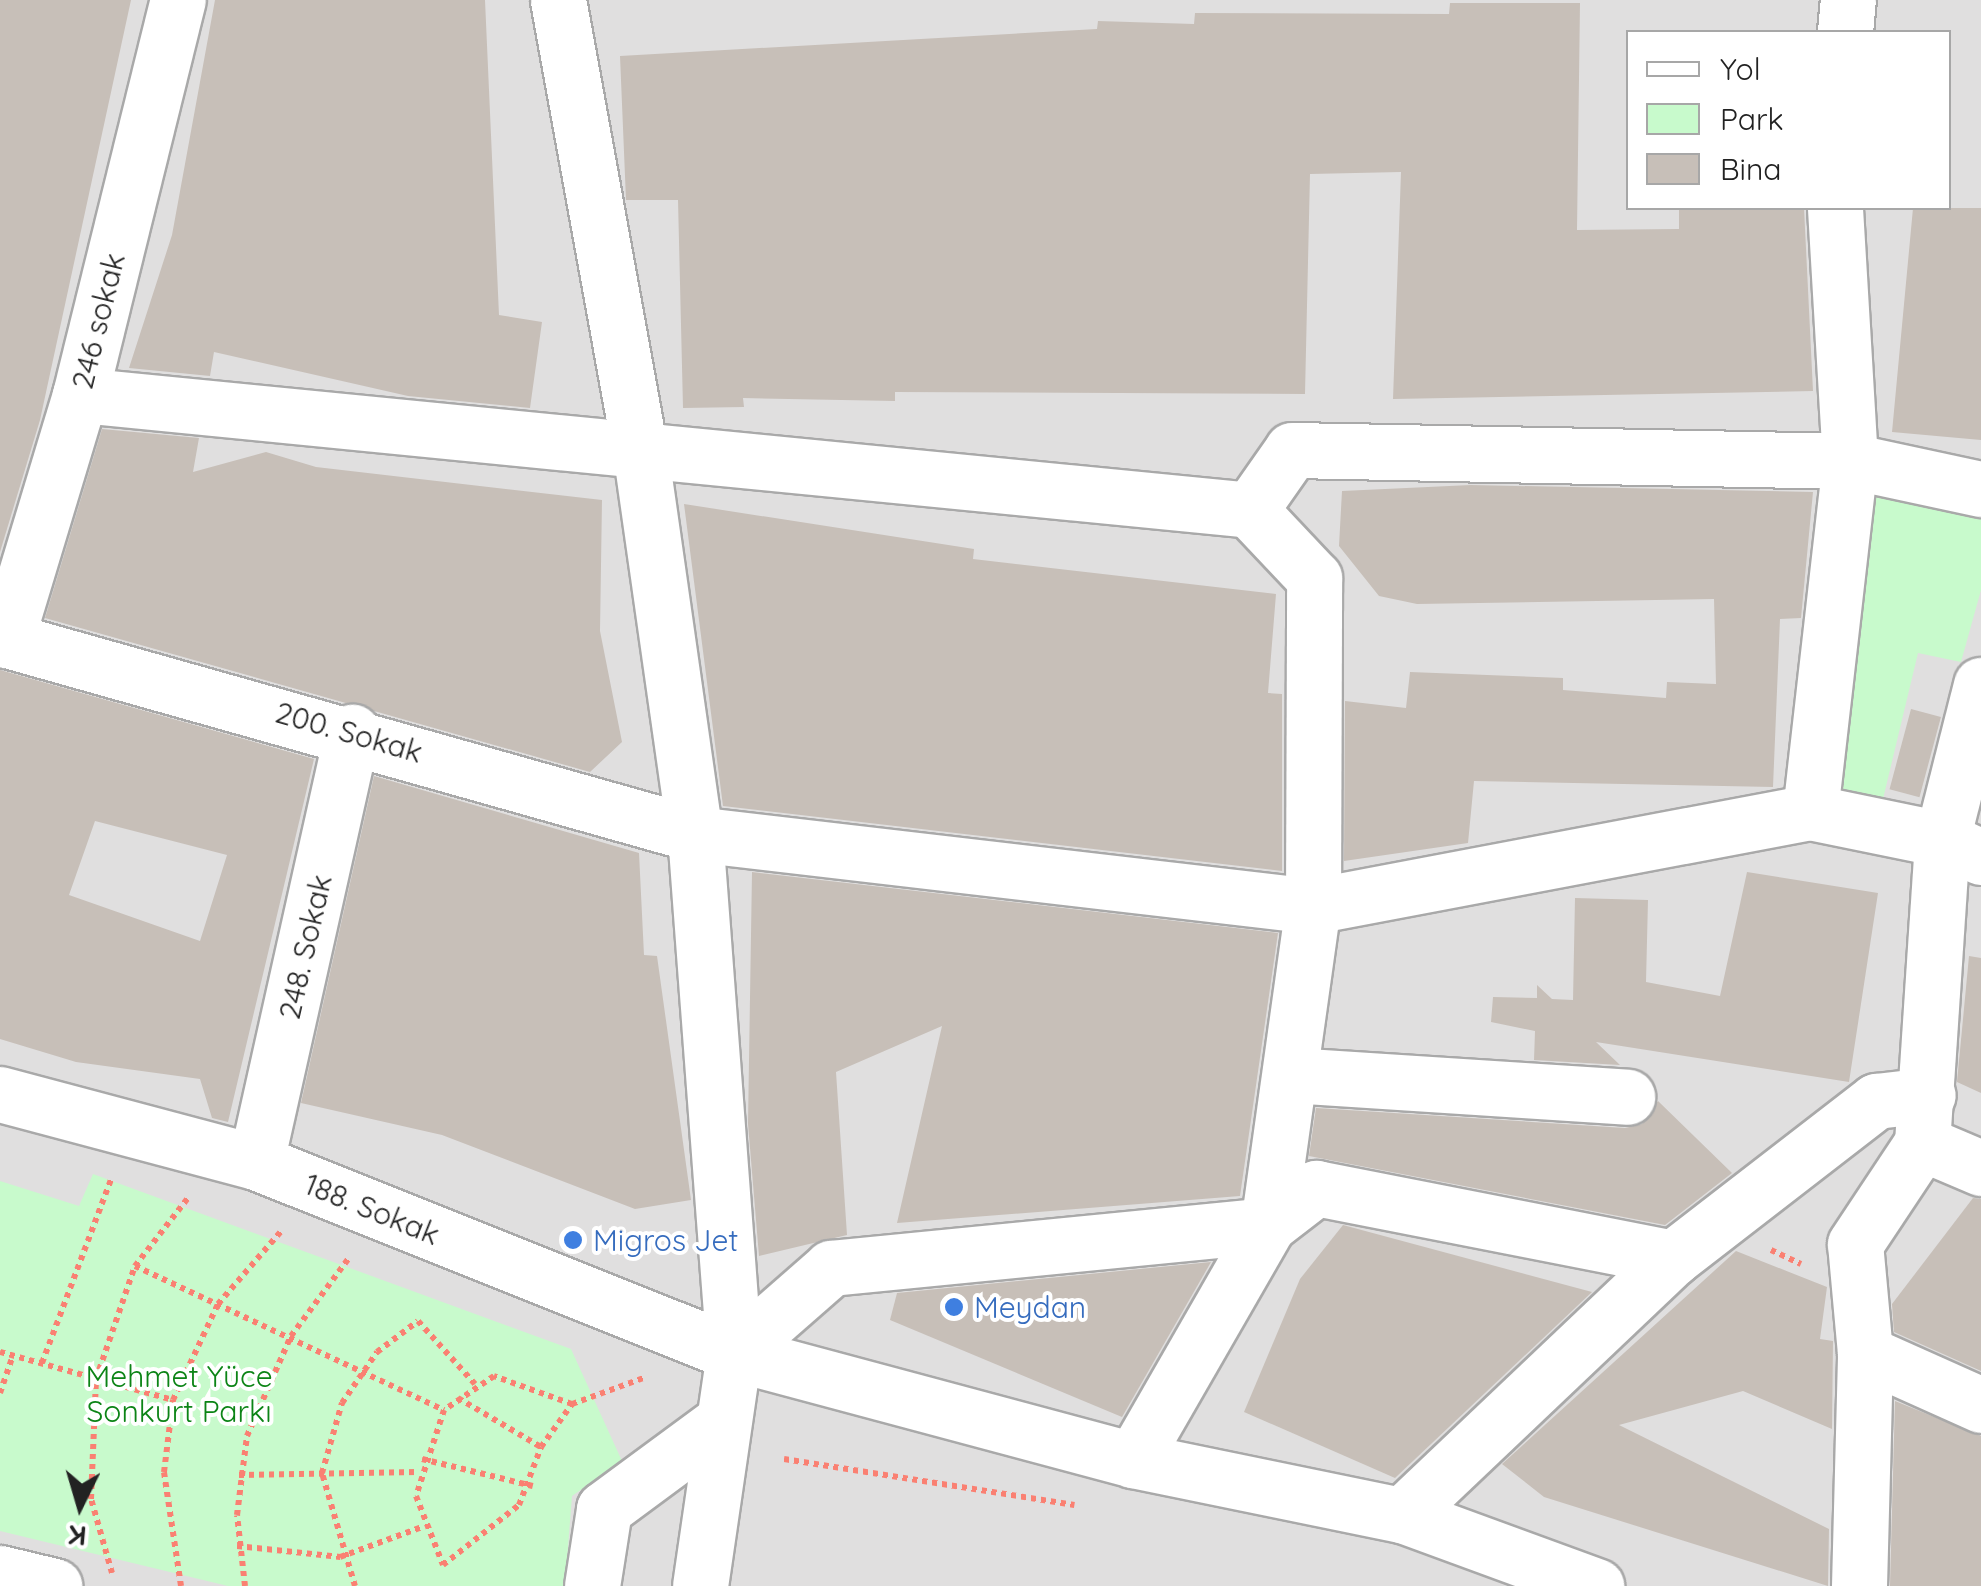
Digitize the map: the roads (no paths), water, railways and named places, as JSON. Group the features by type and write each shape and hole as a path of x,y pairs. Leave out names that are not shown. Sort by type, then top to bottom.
{"street":[{"name":"246 sokak","path":"3,639 80,395 178,0"},
{"path":"558,0 641,456 695,834 734,1354"},
{"path":"1845,30 1848,0"},
{"path":"1835,210 1850,461 1810,812 1961,848"},
{"path":"80,395 641,456 1250,510 1314,578 1313,906 1268,1225 1132,1460"},
{"path":"1250,510 1292,450 1850,461 1981,490"},
{"name":"200. Sokak","path":"3,639 352,732 695,834 1313,906 1810,812"},
{"path":"1859,1586 1865,1354 1855,1244 1925,1119 1981,685"},
{"name":"248. Sokak","path":"256,1162 352,732"},
{"path":"1291,1075 1627,1097"},
{"name":"188. Sokak","path":"0,1094 256,1162 734,1354 1132,1460 1402,1515 1596,1586"},
{"path":"1402,1515 1673,1258 1876,1101 1925,1119 1981,1168"},
{"path":"700,1586 697,1440 734,1354 831,1268 1268,1225 1316,1188 1673,1258"},
{"path":"1865,1354 1981,1405"},
{"path":"592,1586 604,1509 697,1440"},
{"path":"0,1573 54,1586"}],"place":[{"name":"Migros Jet","path":"573,1240"},
{"name":"Meydan","path":"954,1307"}],"park label":[{"name":"Mehmet Yüce Sonkurt Parkı","path":"179,1393"}]}
